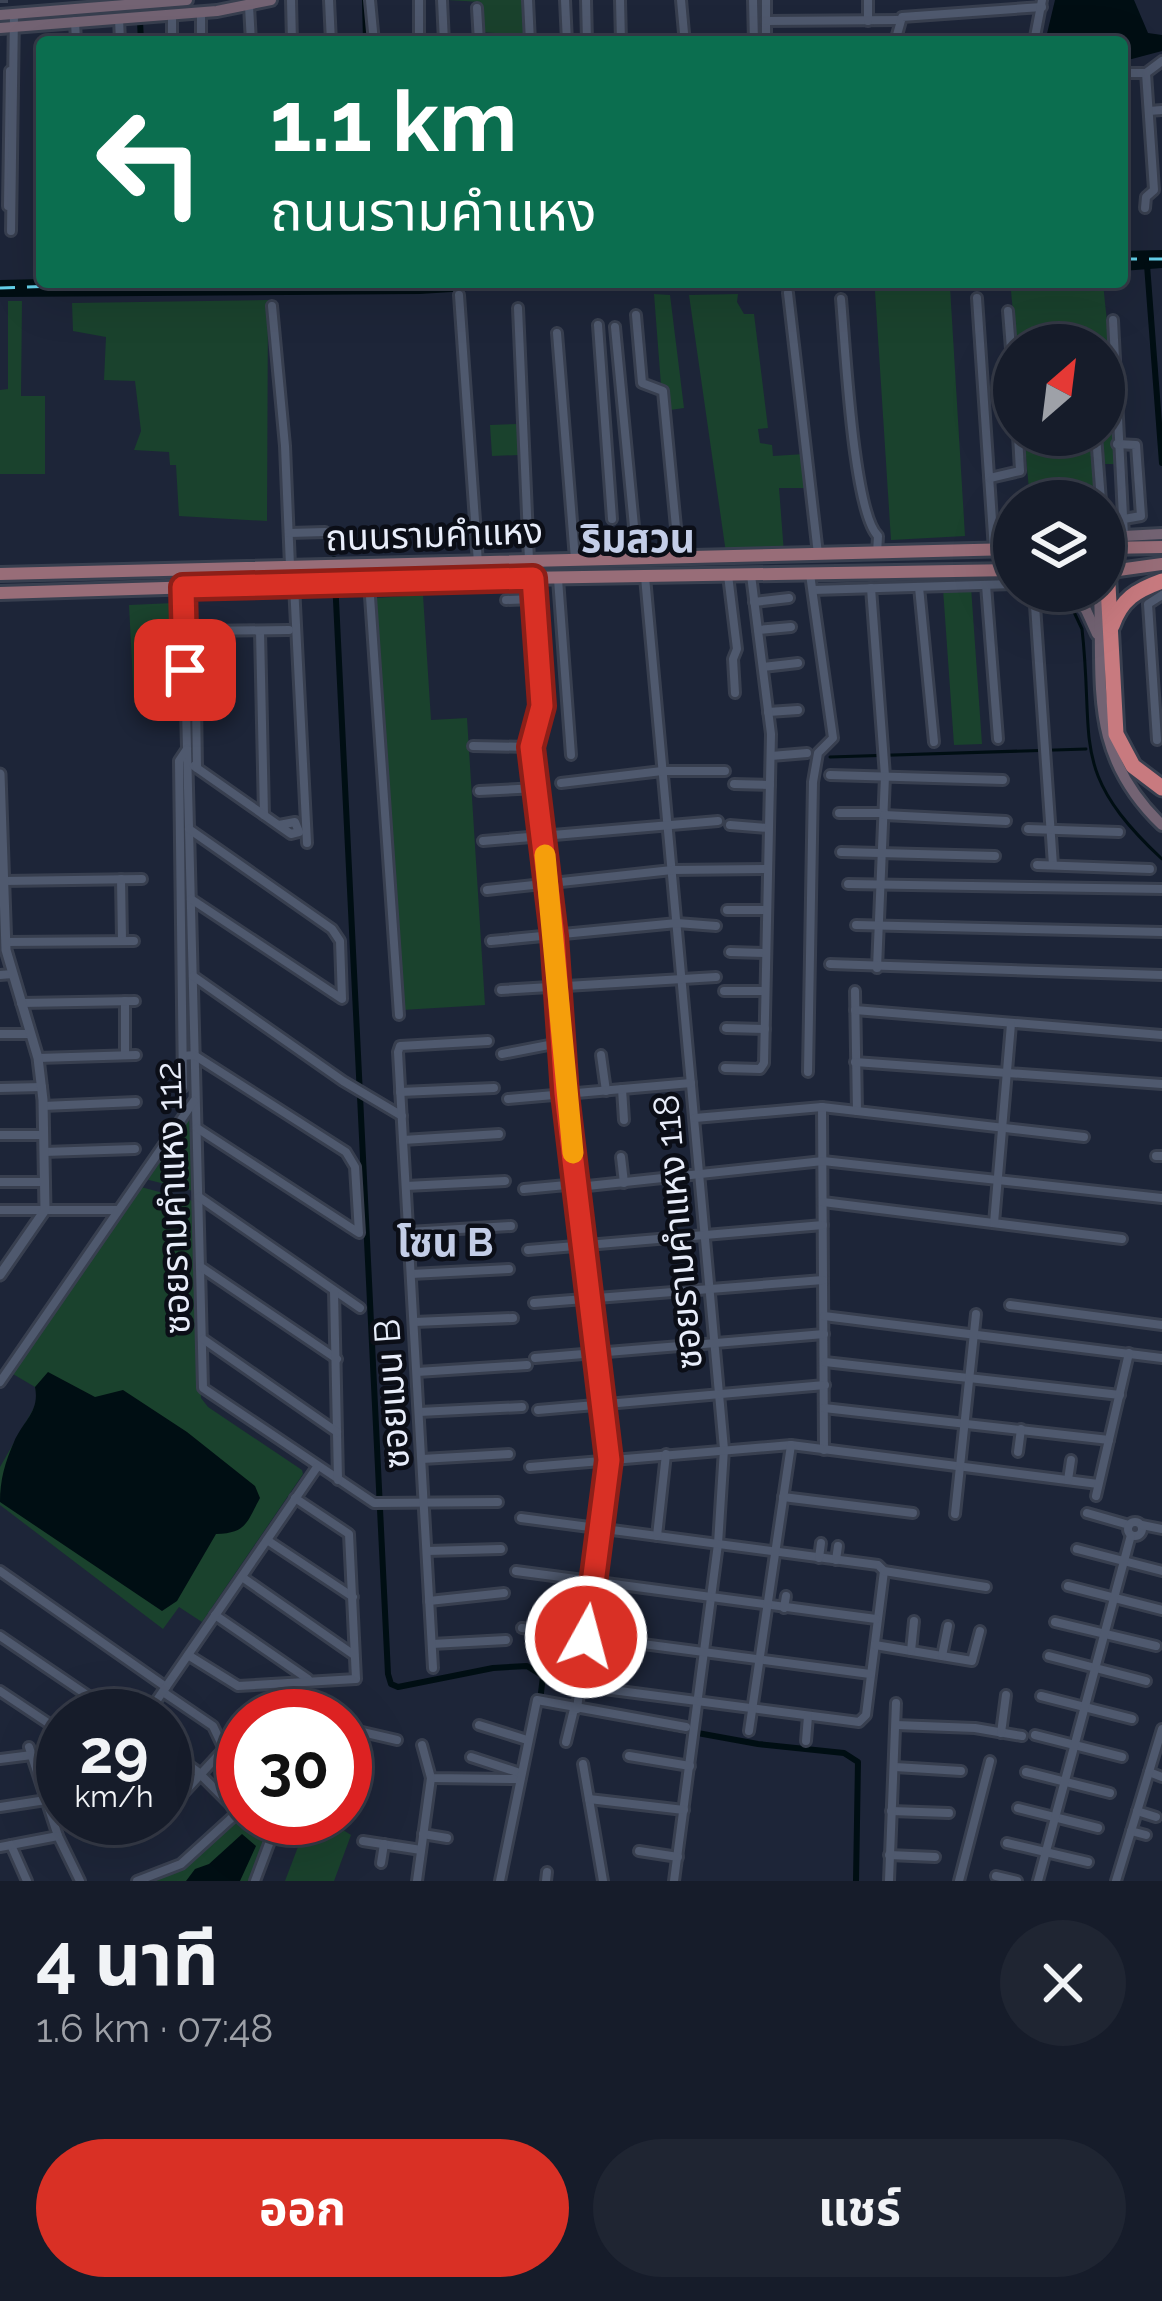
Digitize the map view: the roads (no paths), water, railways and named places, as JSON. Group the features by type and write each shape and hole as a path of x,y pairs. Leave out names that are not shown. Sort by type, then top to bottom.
{"highway":[{"path":"1106,642 1124,601 1160,580"},
{"path":"1106,612 1116,734 1133,766 1161,788"}],"main road":[{"path":"6,22 119,18 187,0"},
{"path":"6,22 174,5 201,12 271,0"},
{"path":"1125,536 1159,541"},
{"path":"1125,543 1159,541"},
{"name":"ถนนรามคำแหง","path":"0,574 993,550"},
{"path":"909,554 909,572"},
{"path":"777,556 777,573"},
{"path":"53,572 53,592"},
{"name":"ถนนรามคำแหง","path":"0,593 751,573 993,574"},
{"path":"1125,575 1160,580"},
{"path":"1087,612 1106,642"},
{"path":"1102,612 1105,730 1117,769 1162,825"}],"street":[{"path":"291,0 292,36"},
{"path":"329,0 331,36"},
{"path":"370,0 373,36"},
{"path":"419,0 419,36"},
{"path":"442,0 444,36"},
{"path":"528,0 530,36"},
{"path":"565,0 567,36"},
{"path":"586,0 587,36"},
{"path":"620,0 621,36"},
{"path":"681,0 684,33"},
{"path":"753,0 754,36"},
{"path":"766,0 766,36"},
{"path":"868,0 868,21"},
{"path":"766,21 868,21 1042,3 1035,36"},
{"path":"172,36 174,5"},
{"path":"250,6 251,36"},
{"path":"477,8 479,36"},
{"path":"201,12 201,36"},
{"path":"119,18 119,36"},
{"path":"896,36 901,18"},
{"path":"75,21 76,36"},
{"path":"6,22 9,230"},
{"path":"1128,73 1146,73 1162,61"},
{"path":"1145,208 1157,180 1146,73"},
{"path":"1149,111 1162,110"},
{"path":"788,293 818,555"},
{"path":"459,295 478,563"},
{"path":"977,298 993,487"},
{"path":"841,299 856,448 865,509 870,529 878,536 877,554"},
{"path":"272,306 290,568"},
{"path":"518,308 530,562"},
{"path":"1008,311 1009,324"},
{"path":"636,315 642,383 663,391 679,559"},
{"path":"1113,320 1113,324"},
{"path":"598,326 612,519"},
{"path":"615,327 639,559"},
{"path":"557,333 575,560"},
{"path":"599,345 616,343"},
{"path":"601,370 619,368"},
{"path":"604,416 623,413"},
{"path":"1125,444 1136,445 1141,516 1125,519"},
{"path":"991,478 1020,471 1019,456"},
{"path":"634,493 639,559"},
{"path":"290,533 325,532"},
{"path":"725,1068 760,1069 764,1063 771,755 751,573"},
{"path":"728,574 737,649 735,693"},
{"path":"808,1072 813,782 818,753 833,738 811,574"},
{"name":"ซอยรามคำแหง 118","path":"644,576 724,1449 718,1544 674,1881"},
{"path":"533,578 542,706 531,747 554,936 565,1094 609,1460 580,1686 566,1742"},
{"path":"558,578 571,755"},
{"path":"1157,740 1148,604 1160,580"},
{"path":"369,582 399,1015"},
{"path":"813,590 993,582"},
{"path":"294,585 307,843"},
{"path":"986,585 998,739"},
{"name":"ซอยรามคำแหง 112","path":"183,587 188,748 193,765 183,815 188,828 185,910 192,975 183,1087"},
{"path":"919,587 934,742"},
{"path":"871,588 885,776 877,968"},
{"path":"754,602 789,598"},
{"path":"506,600 536,599"},
{"path":"1036,612 1053,865"},
{"path":"758,630 791,627"},
{"path":"279,825 193,765 195,634 289,630"},
{"path":"260,631 264,814"},
{"path":"763,667 798,663"},
{"path":"768,712 799,710"},
{"path":"473,746 531,747"},
{"name":"ซอยรามคำแหง 112","path":"188,748 179,761 203,1388 374,1502 498,1502"},
{"path":"771,755 806,753"},
{"path":"561,782 662,771 725,771"},
{"path":"0,774 6,975 38,1058 45,1181 45,1210 5,1262 0,1276"},
{"path":"830,776 1003,780"},
{"path":"734,784 770,785"},
{"path":"479,791 538,788"},
{"path":"839,813 1006,821"},
{"path":"483,841 718,821"},
{"path":"730,825 768,828"},
{"path":"188,828 332,929 340,940 344,994 337,999 189,898"},
{"path":"1028,829 1119,832"},
{"path":"841,852 995,856"},
{"path":"1036,865 1150,868"},
{"path":"487,890 672,870 767,868"},
{"path":"121,879 122,940"},
{"path":"4,880 142,879"},
{"path":"848,884 1162,889"},
{"path":"728,910 766,910"},
{"path":"491,941 677,923 716,926"},
{"path":"856,925 1162,932"},
{"path":"5,942 134,941"},
{"path":"730,952 766,953"},
{"path":"830,964 1162,975"},
{"path":"192,975 402,1116"},
{"path":"501,990 716,977"},
{"path":"724,992 765,991"},
{"path":"855,991 857,1111"},
{"path":"20,1003 130,1001 131,1055 38,1058"},
{"path":"855,1010 1162,1035"},
{"path":"994,1222 1010,1024"},
{"path":"726,1028 765,1029"},
{"path":"0,1034 30,1034"},
{"name":"ซอยเมน B","path":"433,1668 400,1046 488,1041"},
{"path":"502,1054 560,1043"},
{"path":"601,1055 606,1091"},
{"path":"189,1056 346,1152 356,1167 358,1234 196,1128"},
{"path":"856,1062 1162,1084"},
{"path":"508,1099 691,1083"},
{"path":"0,1088 42,1087"},
{"path":"400,1092 494,1088"},
{"path":"622,1089 624,1120"},
{"path":"0,1382 195,1100"},
{"path":"44,1106 136,1102"},
{"path":"822,1107 824,1450"},
{"path":"695,1118 822,1107 1084,1137"},
{"path":"403,1140 499,1134"},
{"path":"0,1135 44,1135"},
{"path":"44,1152 135,1149"},
{"path":"621,1157 624,1184"},
{"path":"524,1189 699,1177 823,1161 1162,1198"},
{"path":"0,1182 45,1181"},
{"path":"406,1186 505,1181"},
{"path":"199,1197 360,1307"},
{"path":"823,1202 1122,1239"},
{"path":"0,1210 117,1210"},
{"path":"528,1250 823,1225"},
{"path":"409,1232 511,1226"},
{"path":"200,1267 337,1359"},
{"path":"411,1274 509,1269"},
{"path":"534,1304 823,1280"},
{"path":"334,1290 338,1481"},
{"path":"1010,1305 1162,1325"},
{"path":"955,1514 976,1314"},
{"path":"824,1316 1162,1358"},
{"path":"414,1322 513,1318"},
{"path":"417,1372 824,1334"},
{"path":"203,1339 338,1433"},
{"path":"1096,1496 1130,1353"},
{"path":"825,1362 1120,1395"},
{"path":"538,1410 825,1384"},
{"path":"419,1412 522,1406"},
{"path":"824,1408 1109,1440"},
{"path":"1018,1452 1021,1429"},
{"path":"749,1731 791,1445"},
{"path":"530,1467 791,1445 1098,1484"},
{"path":"422,1459 509,1454"},
{"path":"657,1536 666,1454"},
{"path":"1068,1480 1071,1460"},
{"path":"166,1689 317,1467"},
{"path":"783,1497 914,1514"},
{"path":"188,1655 238,1686 356,1678 349,1534 295,1498"},
{"path":"1087,1513 1140,1534 1142,1526 1162,1529"},
{"path":"521,1518 878,1564 884,1570 986,1587"},
{"path":"1038,1881 1130,1530"},
{"path":"267,1540 352,1597"},
{"path":"819,1558 821,1543"},
{"path":"836,1560 838,1546"},
{"path":"428,1551 501,1549"},
{"path":"1078,1549 1162,1571"},
{"path":"580,1686 859,1722 884,1570"},
{"path":"0,1571 164,1689"},
{"path":"516,1571 876,1619"},
{"path":"242,1577 354,1655"},
{"path":"1068,1586 1162,1610"},
{"path":"429,1601 503,1593"},
{"path":"784,1608 786,1596"},
{"path":"215,1615 310,1681"},
{"path":"911,1651 914,1621"},
{"path":"1055,1622 1156,1646"},
{"path":"942,1656 948,1626"},
{"path":"522,1628 870,1674"},
{"path":"874,1645 974,1660 980,1631"},
{"path":"0,1636 78,1689"},
{"path":"432,1644 506,1640"},
{"path":"1049,1656 1146,1681"},
{"path":"1001,1733 1006,1695"},
{"path":"1041,1696 1132,1719"},
{"path":"2,1697 36,1717"},
{"path":"500,1881 537,1700 692,1733"},
{"path":"889,1881 896,1703"},
{"path":"192,1710 213,1726 223,1742 220,1758 192,1785"},
{"path":"806,1741 808,1715"},
{"path":"479,1725 527,1740"},
{"path":"896,1725 1022,1736"},
{"path":"1117,1881 1159,1753 1162,1729"},
{"path":"372,1734 397,1740"},
{"path":"1035,1735 1122,1756"},
{"path":"417,1881 431,1778 422,1745"},
{"path":"0,1759 31,1751 36,1767"},
{"path":"629,1756 690,1766"},
{"path":"471,1757 519,1776"},
{"path":"959,1881 990,1762"},
{"path":"583,1764 603,1881"},
{"path":"895,1767 961,1771"},
{"path":"192,1768 216,1790"},
{"path":"1027,1772 1110,1792"},
{"path":"1149,1772 1162,1777"},
{"path":"431,1778 519,1776"},
{"path":"589,1799 684,1810"},
{"path":"0,1807 36,1802"},
{"path":"1018,1808 1098,1828"},
{"path":"1138,1810 1156,1817"},
{"path":"891,1811 949,1813"},
{"path":"1131,1831 1146,1835"},
{"path":"423,1834 447,1838"},
{"path":"137,1881 181,1864 216,1836"},
{"path":"0,1847 36,1840"},
{"path":"372,1842 422,1850"},
{"path":"1007,1843 1088,1862"},
{"path":"381,1864 385,1844"},
{"path":"11,1845 26,1881"},
{"path":"62,1845 80,1881"},
{"path":"255,1881 266,1845"},
{"path":"638,1851 678,1857"},
{"path":"889,1855 935,1857"},
{"path":"996,1876 1017,1881"}],"waterway":[{"path":"365,0 366,36"},
{"path":"757,0 758,36"},
{"path":"140,21 141,36"},
{"path":"1147,265 1162,463"},
{"path":"334,559 388,1674 391,1684 398,1687 527,1666 543,1676 540,1701"},
{"path":"1074,612 1082,629 1088,729 1099,778 1132,829 1162,859"},
{"path":"830,757 1086,749"},
{"path":"637,1722 758,1744 844,1753 858,1762 856,1881"}],"tunnel":[{"path":"4,0 4,15"}],"district":[{"name":"ริมสวน","path":"638,538"},
{"name":"โซน B","path":"445,1242"}]}
